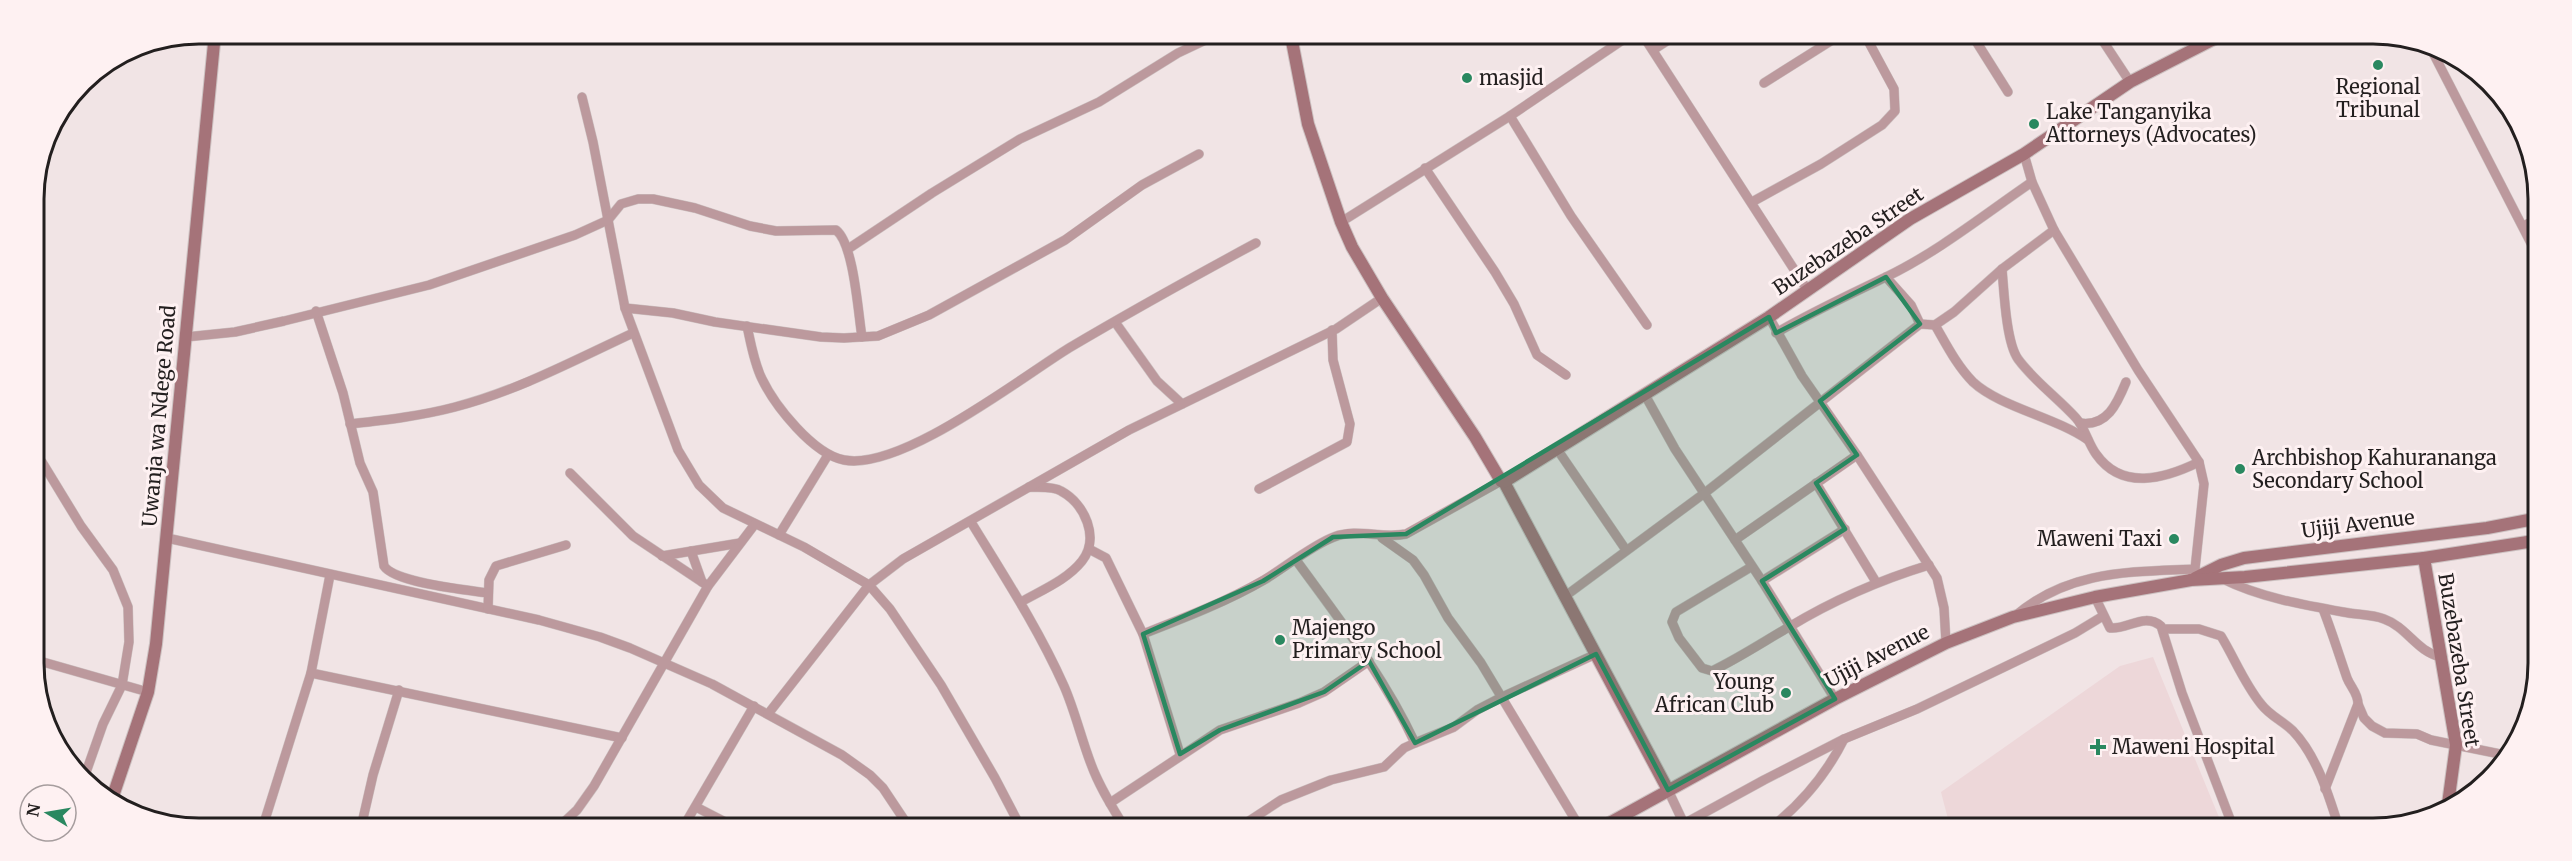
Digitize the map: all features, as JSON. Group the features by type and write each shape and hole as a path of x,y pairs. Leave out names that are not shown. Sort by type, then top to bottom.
{"street":[{"name":"Uwanja wa Ndege Road","path":"114,793 148,692 156,644 214,44"},
{"path":"848,249 907,209 1020,139 1099,102 1198,44"},
{"path":"1293,44 1308,124 1341,222 1352,247 1382,298 1503,482 1668,790 1680,817"},
{"path":"1341,222 1510,116 1618,44"},
{"path":"1649,44 1808,291"},
{"path":"1653,50 1662,44"},
{"path":"1764,83 1827,44"},
{"path":"1752,202 1821,164 1889,119 1895,111 1894,89 1870,44"},
{"path":"1978,44 2008,92"},
{"path":"2105,44 2130,82"},
{"name":"Buzebazeba Street","path":"1503,482 1769,317 1910,219 2024,154 2130,82 2204,44"},
{"path":"2435,56 2528,235"},
{"path":"582,97 625,308 678,450 699,485 723,508 779,535 869,585 890,609 941,685 1016,818"},
{"path":"1510,116 1570,216 1647,325"},
{"path":"625,308 673,313 820,337 862,337 894,331 929,315 1065,240 1142,185 1200,154"},
{"path":"2013,617 2036,600 2058,588 2097,576 2193,574 2204,484 2199,462 2138,369 2054,230 2032,182 2024,154"},
{"path":"1425,168 1495,272 1514,304 1537,355 1566,375"},
{"path":"1776,333 1824,305 1886,277 1944,243 2032,182"},
{"path":"186,337 235,332 380,299 429,285 566,238 608,220 621,204 653,199 695,208 750,226 776,231 836,230 843,235 848,249 862,337"},
{"path":"2524,226 2528,224"},
{"path":"1564,597 1706,492 1820,400 1920,324 1935,325 1954,312 2002,269 2054,230"},
{"path":"747,326 761,377 771,396 797,427 828,455 844,460 861,461 894,452 927,437 1115,322 1256,243"},
{"path":"2002,269 2005,306 2015,353 2080,423 2098,456 2108,467 2129,478 2160,478 2199,462"},
{"path":"1886,277 1911,305 1920,324"},
{"path":"768,714 869,585 903,559 1129,430 1332,330 1382,298"},
{"path":"316,312 335,366 360,463 373,492 380,527 382,557 387,570 422,582 488,593"},
{"path":"1769,317 1776,333 1929,565 1941,591 1946,624 1946,643"},
{"path":"1115,322 1157,381 1182,404"},
{"path":"1935,325 1963,371 1975,384 2063,425 2089,441"},
{"path":"1259,489 1347,442 1350,424 1333,360 1332,330"},
{"path":"350,424 407,417 456,407 539,377 633,333"},
{"path":"2080,423 2093,424 2103,418 2116,404 2126,382"},
{"path":"1644,395 1835,699"},
{"path":"1557,449 1626,550"},
{"path":"779,535 828,455"},
{"path":"1735,540 1857,455"},
{"path":"43,464 81,526 108,562 128,607 129,624 122,685 103,724 87,770"},
{"path":"570,472 633,536 705,584"},
{"path":"1143,634 1207,609 1263,581 1333,537 1348,533 1380,536 1406,534 1503,482"},
{"path":"1816,483 1876,582"},
{"path":"1021,602 1076,567 1089,549 1091,539 1083,511 1073,500 1059,490 1028,487"},
{"name":"Ujiji Avenue","path":"1622,817 1835,699 1946,643 2013,617 2193,574 2244,558 2487,528 2528,520"},
{"path":"971,522 1021,602 1064,686 1092,766 1119,818"},
{"path":"569,818 578,810 594,786 666,663 705,584 755,524"},
{"path":"1762,581 1845,529"},
{"path":"1380,536 1413,560 1425,575 1448,618 1502,697 1575,817"},
{"path":"167,537 488,609 600,637 666,663 754,706 824,744 870,775 883,788 903,818"},
{"path":"662,556 740,543"},
{"name":"Ujiji Avenue","path":"2193,574 2223,579 2424,558 2528,543"},
{"path":"488,609 491,572 495,566 566,545"},
{"path":"1089,549 1106,558 1143,634 1180,754"},
{"path":"691,551 705,584"},
{"name":"Buzebazeba Street","path":"2424,558 2456,745 2449,798"},
{"path":"1296,560 1369,661 1400,711 1415,743"},
{"path":"1751,567 1676,612 1672,622 1679,638 1702,668 1712,671 1743,656 1790,626 1876,582 1929,565"},
{"path":"266,818 311,673 330,575"},
{"path":"2223,579 2261,595 2389,621 2423,650 2441,657"},
{"path":"2095,597 2108,626 2114,629 2148,621 2155,621 2163,629 2182,693 2229,817"},
{"path":"2323,609 2337,642 2347,680 2356,693 2364,718 2373,726 2385,733 2417,734 2499,754"},
{"path":"1697,817 1844,739 1920,708 2075,633 2103,616"},
{"path":"2163,629 2199,629 2222,636 2246,684 2261,705 2275,719 2292,730 2304,745 2325,789 2335,817"},
{"path":"1254,818 1281,800 1331,780 1384,767 1404,748 1454,727 1477,710 1502,697 1596,654"},
{"path":"1110,803 1180,754 1220,730 1324,692 1369,661"},
{"path":"43,662 148,692"},
{"path":"311,673 622,738"},
{"path":"364,818 373,775 399,690"},
{"path":"2325,789 2358,704"},
{"path":"689,818 754,706"},
{"path":"1784,817 1826,772 1844,739"},
{"path":"696,807 717,818"}],"highlighted area":[{"path":"1886,277 1920,324 1820,401 1857,455 1816,483 1845,529 1762,581 1835,699 1668,790 1596,654 1415,743 1369,661 1324,692 1220,730 1180,754 1143,634 1263,581 1333,537 1406,534 1769,317 1776,333"}],"shaded area":[{"name":"Maweni Hospital","path":"2153,657 2219,817 1947,817 1941,792 2120,666"}],"place":[{"name":"Regional Tribunal","path":"2378,65"},
{"name":"masjid","path":"1467,78"},
{"name":"Lake Tanganyika Attorneys (Advocates)","path":"2034,124"},
{"name":"Archbishop Kahurananga Secondary School","path":"2240,469"},
{"name":"Maweni Taxi","path":"2174,539"},
{"name":"Majengo Primary School","path":"1280,640"},
{"name":"Young African Club","path":"1786,693"},
{"name":"Maweni Hospital","path":"2098,747"}]}
